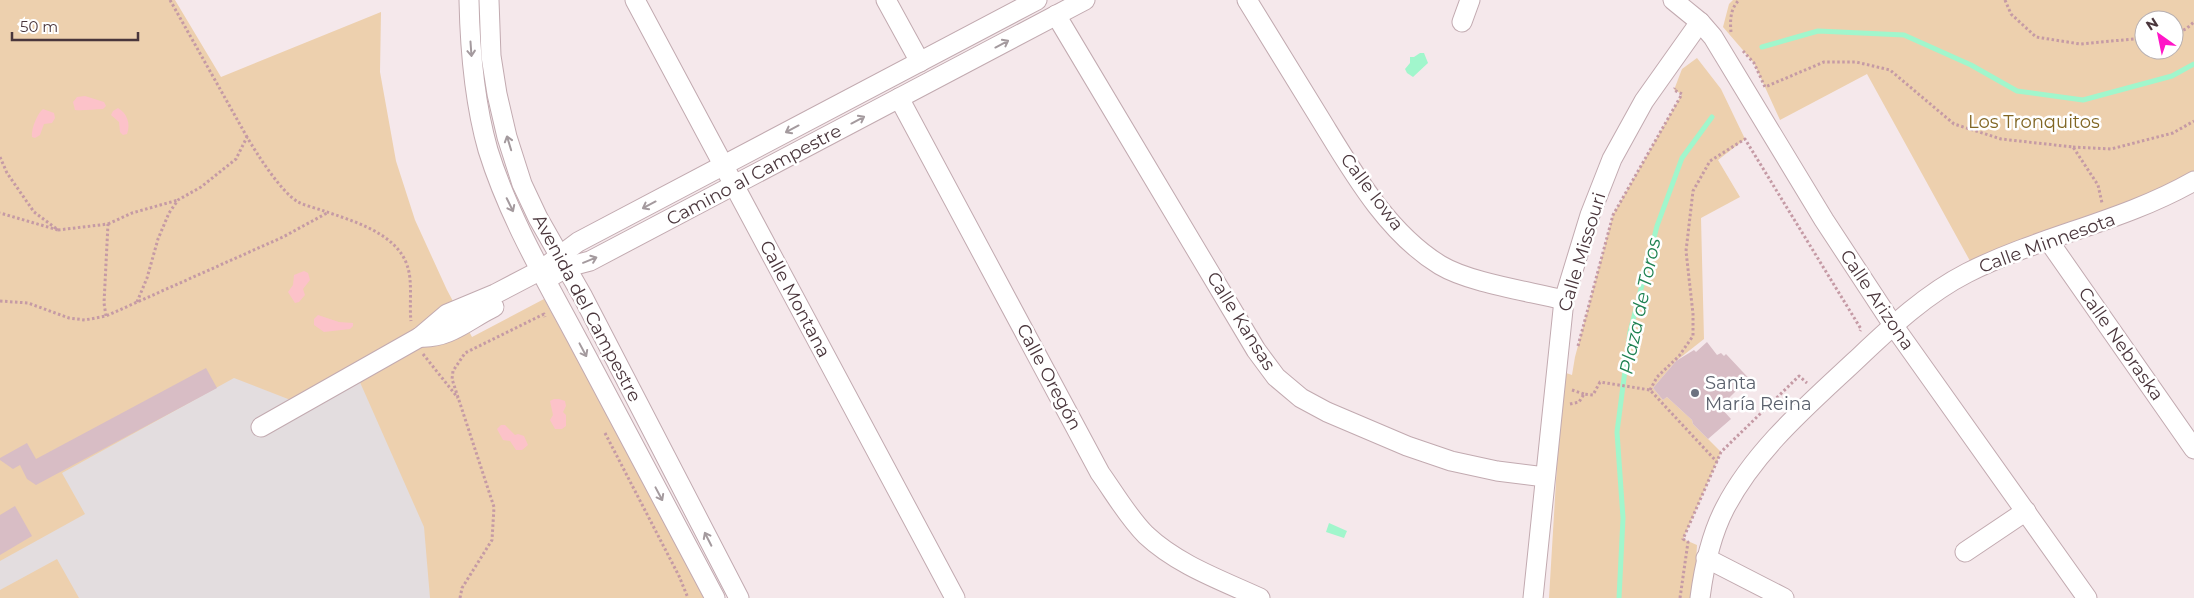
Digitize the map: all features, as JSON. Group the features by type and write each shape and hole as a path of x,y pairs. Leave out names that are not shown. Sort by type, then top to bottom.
{"street":[{"name":"Avenida del Campestre","path":"469,0 470,50 478,106 488,148 506,197 544,275 715,598"},
{"name":"Avenida del Campestre","path":"489,0 491,56 497,94 507,137 522,184 538,218 564,262 739,598"},
{"name":"Calle Montana","path":"635,0 955,598"},
{"path":"886,0 920,62"},
{"name":"Camino al Campestre","path":"261,427 417,339 432,338 453,331 564,262 578,242 1037,0"},
{"name":"Camino al Campestre","path":"564,262 590,261 1085,0"},
{"name":"Calle Iowa","path":"1247,0 1357,179 1384,215 1421,252 1441,266 1464,276 1564,300"},
{"path":"1462,22 1470,0"},
{"name":"Calle Arizona","path":"1673,0 1700,22 1713,37 1824,220 1894,325 2087,598"},
{"name":"Calle Kansas","path":"1056,15 1256,350 1276,377 1302,398 1327,412 1407,446 1451,461 1497,471 1545,477"},
{"name":"Calle Missouri","path":"1533,598 1564,300 1590,215 1612,159 1644,101 1700,22"},
{"name":"Calle Oregón","path":"899,98 1100,473 1128,514 1146,535 1175,558 1260,598"},
{"name":"Calle Minnesota","path":"1700,598 1706,558 1725,509 1742,480 1760,455 1820,393 1894,325 1950,283 2010,254 2107,221 2170,195 2194,182"},
{"name":"Calle Nebraska","path":"2048,240 2194,449"},
{"path":"1965,552 2026,511"},
{"path":"1706,558 1741,578 1784,598"},
{"path":"701,572 720,562"}],"path":[{"path":"170,0 246,137 262,161 285,189 298,202 327,212 390,240 401,253 410,275 409,300 417,339 459,400"},
{"path":"1730,35 1729,21 1735,4 1739,0"},
{"path":"2005,0 2011,14 2036,37 2080,44 2134,39"},
{"path":"2184,30 2194,22"},
{"path":"1742,49 1754,63 1765,87 1824,62 1856,62 1890,70 1954,124 2001,139 2073,147 2112,149 2173,133 2194,120"},
{"path":"1578,348 1613,215 1682,94 1674,90"},
{"path":"0,213 58,230 108,224 132,214 178,200 201,186 236,159 246,137"},
{"path":"1650,390 1657,377 1679,356 1693,336 1693,314 1686,250 1693,191 1710,161 1745,139 1861,329 1858,335"},
{"path":"2073,147 2098,185 2107,221"},
{"path":"0,157 8,173 34,212 58,230"},
{"path":"137,302 147,278 158,240 169,213 178,200"},
{"path":"0,301 28,303 69,318 85,320 106,316 283,237 327,212"},
{"path":"106,316 104,303 108,224"},
{"path":"460,598 462,588 492,540 494,507 452,379 453,371 465,353 544,314 548,323"},
{"path":"1680,598 1688,542 1682,539 1722,452 1799,376 1811,386"},
{"path":"1562,405 1579,402 1584,394 1593,394 1600,382 1650,390 1717,462"},
{"path":"601,425 679,576 688,598"}],"green space":[{"path":"0,0 175,0 221,77 381,12 380,72 396,161 415,220 447,290 472,337 544,299 709,598 0,598"},
{"name":"Los Tronquitos","path":"1733,0 2194,0 2194,185 1975,270 1867,74 1780,120 1754,63 1723,27 1729,4"},
{"path":"1697,58 1721,89 1745,139 1718,160 1740,197 1701,218 1704,339 1676,361 1653,388 1663,400 1667,397 1692,420 1693,424 1721,452 1683,539 1697,545 1694,598 1549,598 1559,431 1566,373 1572,375 1575,357 1613,215 1682,94 1674,90 1682,69"}],"sand":[{"path":"85,96 104,102 106,106 103,109 75,110 73,102 77,97"},
{"path":"118,108 127,119 129,126 127,134 123,135 120,132 119,122 111,115"},
{"path":"43,109 54,113 55,118 52,123 44,124 40,135 35,138 32,137 33,126"},
{"path":"304,271 308,273 310,280 303,289 305,295 299,302 295,303 288,292 293,285 294,275"},
{"path":"318,315 339,322 353,323 353,326 350,329 324,332 314,325 314,319"},
{"path":"554,399 565,401 566,406 563,412 566,415 566,426 562,429 555,429 550,420 553,415 550,401"},
{"path":"501,425 505,425 515,435 524,436 528,445 522,450 516,450 510,441 503,440 497,429"}],"shaded area":[{"path":"1424,53 1428,63 1413,77 1405,69 1410,63 1410,57"},
{"path":"234,378 306,406 359,380 424,527 430,598 79,598 57,559 0,590 0,561 85,514 62,473"},
{"path":"1329,523 1347,531 1344,538 1326,532"}],"building":[{"name":"Santa María Reina","path":"1707,342 1717,355 1721,353 1724,356 1726,354 1757,387 1741,386 1720,407 1731,419 1708,439 1693,424 1692,420 1667,397 1663,400 1653,388 1676,361 1694,350 1696,352"},
{"path":"206,368 217,388 36,485 27,479 20,465 13,469 0,460 0,458 27,443 36,459"},
{"path":"15,506 32,536 0,555 0,515"}],"waterway":[{"name":"Plaza de Toros","path":"1762,47 1818,31 1904,35 1971,65 2017,91 2083,100 2172,76 2194,64"},
{"name":"Plaza de Toros","path":"1619,598 1623,518 1617,432 1630,332 1657,226 1682,158 1712,117"}],"place":[{"name":"Santa María Reina","path":"1695,393"}]}
